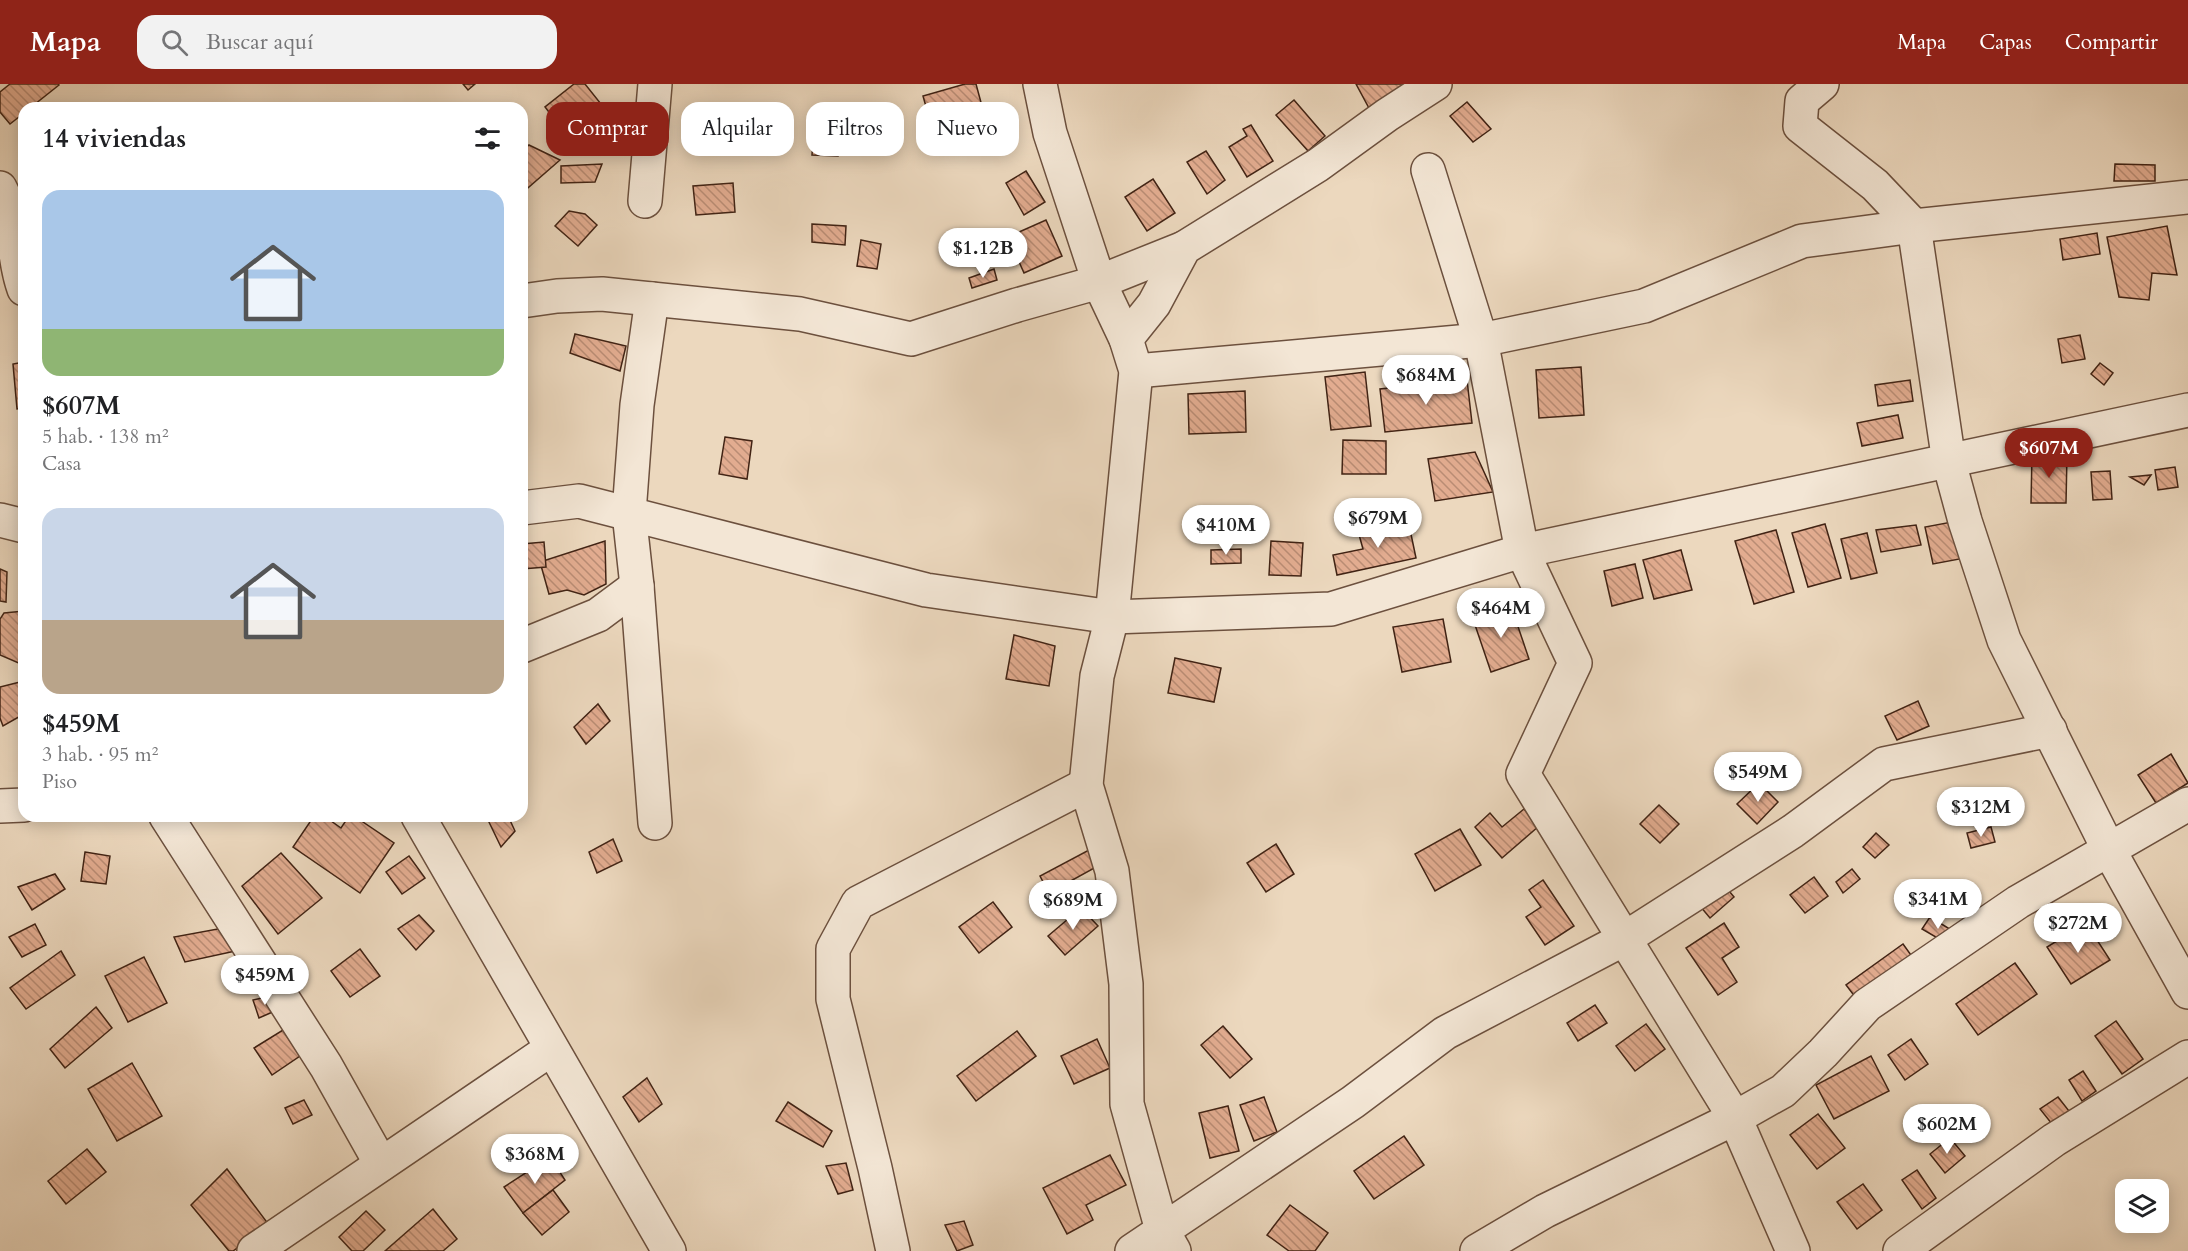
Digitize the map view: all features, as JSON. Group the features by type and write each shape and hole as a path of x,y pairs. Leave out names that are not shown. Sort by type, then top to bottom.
{"street":[{"path":"645,201 655,84"},
{"path":"1040,84 1050,133 1099,282 1126,339 1136,371 1112,617 1097,676 1086,785 1112,871 1126,984 1127,1104 1168,1241"},
{"path":"528,301 557,296 602,294 800,314 911,339 1099,282 1184,248 1318,165 1387,115 1435,84"},
{"path":"1822,84 1802,101 1800,126 1875,185 1914,226 1949,462 1965,521 2004,640 2109,850 2188,992"},
{"path":"1428,170 1481,340 1522,551 1575,663 1523,774 1735,1118 1793,1251"},
{"path":"0,188 12,219 18,275"},
{"path":"1136,371 1481,340 1644,306 1802,241 1914,226 2188,197"},
{"path":"1126,339 1155,304 1184,248"},
{"path":"652,299 637,405 629,513 637,586 655,823"},
{"path":"528,507 579,501 926,590 1112,617 1331,609 1522,551 2188,410"},
{"path":"0,520 18,524"},
{"path":"528,644 598,615 637,586"},
{"path":"1132,1251 1168,1241 1445,1033 1624,939 1793,831 1884,764 2050,730"},
{"path":"894,1251 833,999 833,949 858,903 1086,785"},
{"path":"1477,1251 1545,1211 1735,1118 1783,1091 1823,1053 1867,1005 2018,902 2188,804"},
{"path":"0,806 18,805"},
{"path":"170,822 326,1066 381,1164"},
{"path":"421,822 669,1251"},
{"path":"273,1246 381,1164 551,1049"},
{"path":"1900,1251 2054,1140 2188,1057"}],"building":[{"path":"10,84 59,85 38,102 18,102 18,118 10,124 0,112 0,92"},
{"path":"463,84 475,84 468,90"},
{"path":"574,84 585,84 599,102 551,102"},
{"path":"965,84 976,84 981,102 925,102 923,96"},
{"path":"1356,84 1413,84 1370,110"},
{"path":"1294,100 1325,136 1308,151 1276,115"},
{"path":"1467,102 1491,129 1473,142 1450,116"},
{"path":"1251,125 1273,161 1247,177 1229,147 1247,136 1243,129"},
{"path":"529,145 546,153 546,156 560,160 528,188"},
{"path":"1206,151 1225,180 1207,194 1187,162"},
{"path":"602,164 595,182 561,183 561,166"},
{"path":"2115,164 2155,165 2155,181 2114,181"},
{"path":"1026,171 1045,202 1024,215 1006,183"},
{"path":"1153,179 1175,213 1147,231 1125,197"},
{"path":"733,183 735,212 696,215 693,186"},
{"path":"569,211 585,214 597,225 578,246 555,226"},
{"path":"1046,220 1062,256 1024,273 1008,237"},
{"path":"812,224 846,226 845,245 812,242"},
{"path":"2167,226 2177,275 2152,273 2149,300 2119,297 2107,237"},
{"path":"2097,233 2100,254 2063,260 2060,239"},
{"path":"861,240 881,244 877,269 857,266"},
{"path":"994,269 997,280 972,288 969,278"},
{"path":"575,334 626,346 620,371 570,353"},
{"path":"2080,335 2085,359 2062,363 2058,339"},
{"path":"18,363 17,409 13,364"},
{"path":"2100,363 2113,373 2104,385 2091,374"},
{"path":"1581,367 1584,415 1539,418 1536,370"},
{"path":"1365,372 1371,426 1331,430 1325,377"},
{"path":"1467,380 1472,423 1385,432 1380,389"},
{"path":"1910,380 1913,401 1878,406 1875,385"},
{"path":"1245,391 1246,432 1189,434 1188,394"},
{"path":"1898,415 1903,438 1862,446 1857,423"},
{"path":"725,437 752,441 747,479 719,474"},
{"path":"1343,440 1386,441 1386,474 1342,474"},
{"path":"1475,452 1493,492 1435,501 1428,459"},
{"path":"2032,454 2067,455 2066,503 2031,503"},
{"path":"2175,467 2178,487 2158,490 2155,470"},
{"path":"2110,471 2112,499 2093,500 2091,472"},
{"path":"2151,475 2144,485 2130,477"},
{"path":"1408,520 1416,558 1337,575 1333,555 1363,549 1358,531"},
{"path":"1957,521 1965,558 1933,564 1925,527"},
{"path":"1825,524 1841,578 1808,587 1792,533"},
{"path":"1916,525 1921,545 1881,552 1876,530"},
{"path":"1776,530 1794,592 1754,604 1735,541"},
{"path":"1867,533 1877,573 1851,579 1841,539"},
{"path":"605,541 606,584 584,595 567,590 549,594 540,562"},
{"path":"1271,541 1303,543 1301,576 1269,575"},
{"path":"544,542 546,567 528,568 528,543"},
{"path":"1241,549 1241,563 1211,564 1211,550"},
{"path":"1681,550 1692,590 1654,599 1643,560"},
{"path":"1635,564 1643,598 1612,606 1604,571"},
{"path":"0,569 7,572 6,602 0,601"},
{"path":"1511,606 1529,659 1491,672 1473,619"},
{"path":"18,612 18,663 0,655 0,619 4,613"},
{"path":"1443,619 1451,662 1402,672 1393,627"},
{"path":"1014,635 1055,646 1049,686 1006,679"},
{"path":"1175,658 1221,668 1214,702 1168,693"},
{"path":"18,682 18,717 3,726 0,718 0,687"},
{"path":"1918,701 1929,726 1897,740 1885,716"},
{"path":"598,704 610,721 586,744 574,727"},
{"path":"2171,754 2188,783 2156,803 2138,775"},
{"path":"1759,783 1778,802 1757,824 1737,804"},
{"path":"1659,805 1679,824 1660,843 1640,824"},
{"path":"1524,809 1539,826 1502,858 1475,827 1490,813 1502,827"},
{"path":"310,822 332,822 341,828 345,822 363,822 394,843 360,893 293,847"},
{"path":"489,822 511,822 515,831 501,847"},
{"path":"1991,827 1995,842 1971,848 1967,833"},
{"path":"1460,829 1481,865 1435,891 1415,854"},
{"path":"1876,833 1889,845 1875,858 1863,847"},
{"path":"613,839 622,861 597,873 589,852"},
{"path":"1276,844 1294,874 1266,892 1247,863"},
{"path":"1089,850 1098,866 1049,893 1040,876"},
{"path":"85,852 110,856 106,884 81,881"},
{"path":"281,853 322,898 278,934 242,886"},
{"path":"409,856 425,878 402,894 386,872"},
{"path":"1852,869 1860,879 1843,893 1836,882"},
{"path":"55,874 65,889 32,910 18,887"},
{"path":"1814,877 1828,896 1805,913 1790,895"},
{"path":"1543,880 1574,926 1545,945 1526,917 1541,907 1529,890"},
{"path":"1724,885 1734,897 1710,918 1700,906"},
{"path":"993,902 1012,927 979,953 959,927"},
{"path":"1081,908 1098,926 1065,955 1048,936"},
{"path":"419,915 434,931 416,950 398,929"},
{"path":"1930,917 1953,931 1946,943 1922,929"},
{"path":"1724,923 1739,947 1722,958 1737,982 1718,995 1686,948"},
{"path":"2086,923 2110,960 2071,984 2047,947"},
{"path":"35,924 46,945 22,957 9,937"},
{"path":"223,928 240,950 185,962 174,937"},
{"path":"1903,944 1916,962 1859,1002 1846,985"},
{"path":"360,949 380,976 350,997 331,971"},
{"path":"61,951 75,975 26,1009 10,988"},
{"path":"144,957 167,1003 128,1022 105,976"},
{"path":"2015,963 2037,994 1978,1035 1956,1004"},
{"path":"271,996 277,1010 259,1018 253,1000"},
{"path":"1595,1005 1607,1023 1578,1041 1567,1023"},
{"path":"96,1007 112,1028 65,1068 50,1049"},
{"path":"2116,1021 2143,1059 2122,1074 2095,1036"},
{"path":"1646,1024 1665,1049 1635,1071 1616,1046"},
{"path":"1223,1026 1252,1059 1230,1078 1201,1045"},
{"path":"283,1030 300,1056 272,1075 254,1048"},
{"path":"1017,1031 1036,1056 976,1101 957,1076"},
{"path":"1097,1039 1110,1068 1074,1084 1061,1056"},
{"path":"1911,1039 1928,1064 1905,1080 1888,1055"},
{"path":"1871,1056 1889,1091 1834,1119 1816,1085"},
{"path":"132,1063 162,1116 117,1141 88,1089"},
{"path":"2083,1071 2096,1091 2082,1101 2069,1080"},
{"path":"647,1078 662,1104 639,1122 623,1097"},
{"path":"1264,1097 1277,1132 1254,1141 1240,1105"},
{"path":"2058,1097 2069,1111 2052,1124 2040,1109"},
{"path":"304,1100 312,1115 293,1124 285,1108"},
{"path":"788,1102 832,1131 823,1147 776,1121"},
{"path":"1228,1106 1239,1151 1210,1158 1199,1113"},
{"path":"1818,1114 1845,1148 1817,1169 1790,1135"},
{"path":"1404,1136 1424,1165 1374,1199 1354,1171"},
{"path":"1950,1138 1965,1156 1945,1173 1930,1154"},
{"path":"87,1149 106,1172 66,1204 48,1181"},
{"path":"1110,1155 1126,1185 1086,1205 1093,1220 1067,1234 1043,1188"},
{"path":"550,1157 565,1180 523,1213 504,1187"},
{"path":"846,1163 853,1190 838,1194 826,1166"},
{"path":"227,1169 269,1225 233,1251 229,1251 191,1205"},
{"path":"1917,1170 1936,1198 1922,1209 1902,1180"},
{"path":"1863,1184 1882,1210 1857,1229 1837,1202"},
{"path":"553,1190 569,1212 542,1235 523,1213"},
{"path":"1290,1205 1328,1233 1315,1251 1289,1251 1267,1235"},
{"path":"433,1209 457,1239 443,1251 385,1251"},
{"path":"366,1211 385,1230 363,1251 352,1251 339,1237"},
{"path":"964,1221 973,1245 957,1251 945,1225"}]}
